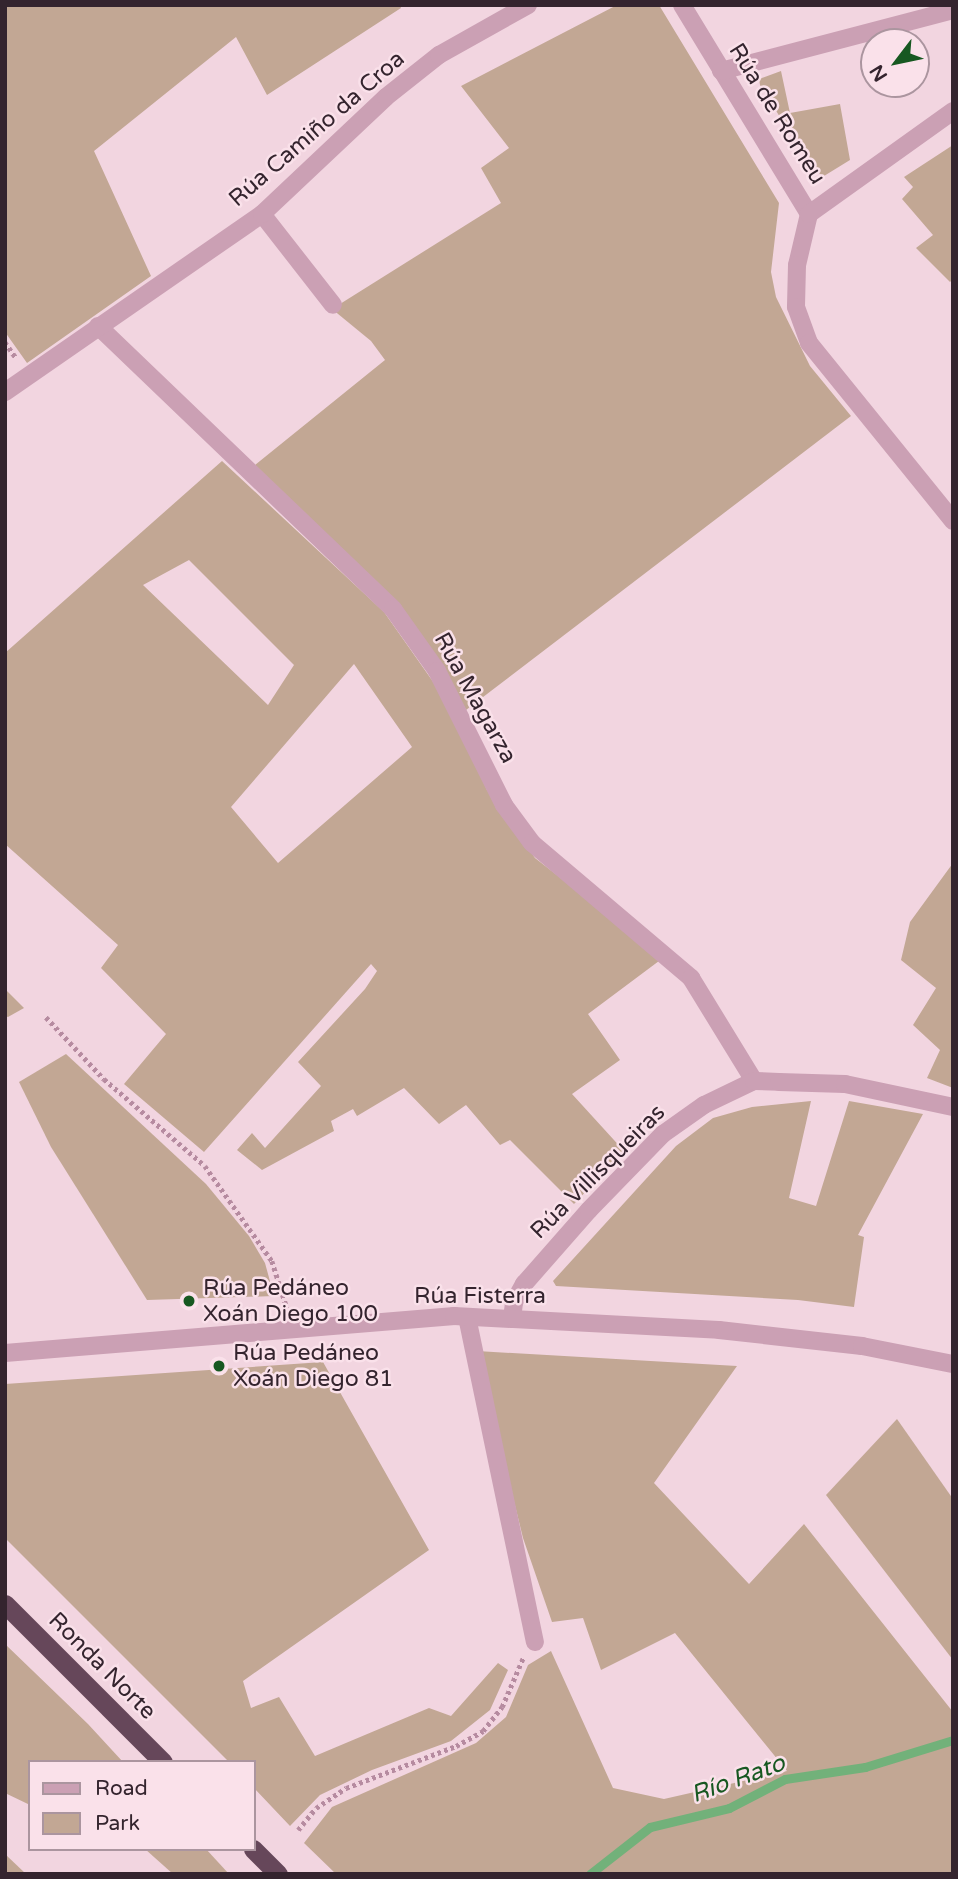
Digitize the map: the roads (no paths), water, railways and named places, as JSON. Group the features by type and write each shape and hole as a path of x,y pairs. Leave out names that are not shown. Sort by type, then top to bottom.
{"highway":[{"name":"Ronda Norte","path":"5,1604 161,1760"},
{"path":"255,1851 278,1874"}],"street":[{"name":"Rúa Camiño da Croa","path":"5,392 262,214 386,97 439,55 528,5"},
{"name":"Rúa de Romeu","path":"682,5 809,214"},
{"path":"721,71 953,10"},
{"name":"Rúa de Romeu","path":"953,111 809,214 797,265 796,307 809,342 953,521"},
{"path":"262,214 333,305"},
{"name":"Rúa Magarza","path":"98,326 393,609 437,671 503,804 532,843 691,978 754,1081"},
{"name":"Rúa Villisqueiras","path":"512,1319 514,1302 524,1284 663,1134 704,1105 754,1081 845,1084 953,1107"},
{"path":"467,1317 535,1642"},
{"name":"Rúa Fisterra","path":"5,1353 467,1317 719,1330 862,1346 953,1364"}],"waterway":[{"name":"Río Rato","path":"590,1874 650,1827 729,1808 785,1779 865,1767 953,1740"}],"place":[{"name":"Rúa Pedáneo Xoán Diego 100","path":"189,1301"},
{"name":"Rúa Pedáneo Xoán Diego 81","path":"219,1366"}]}
